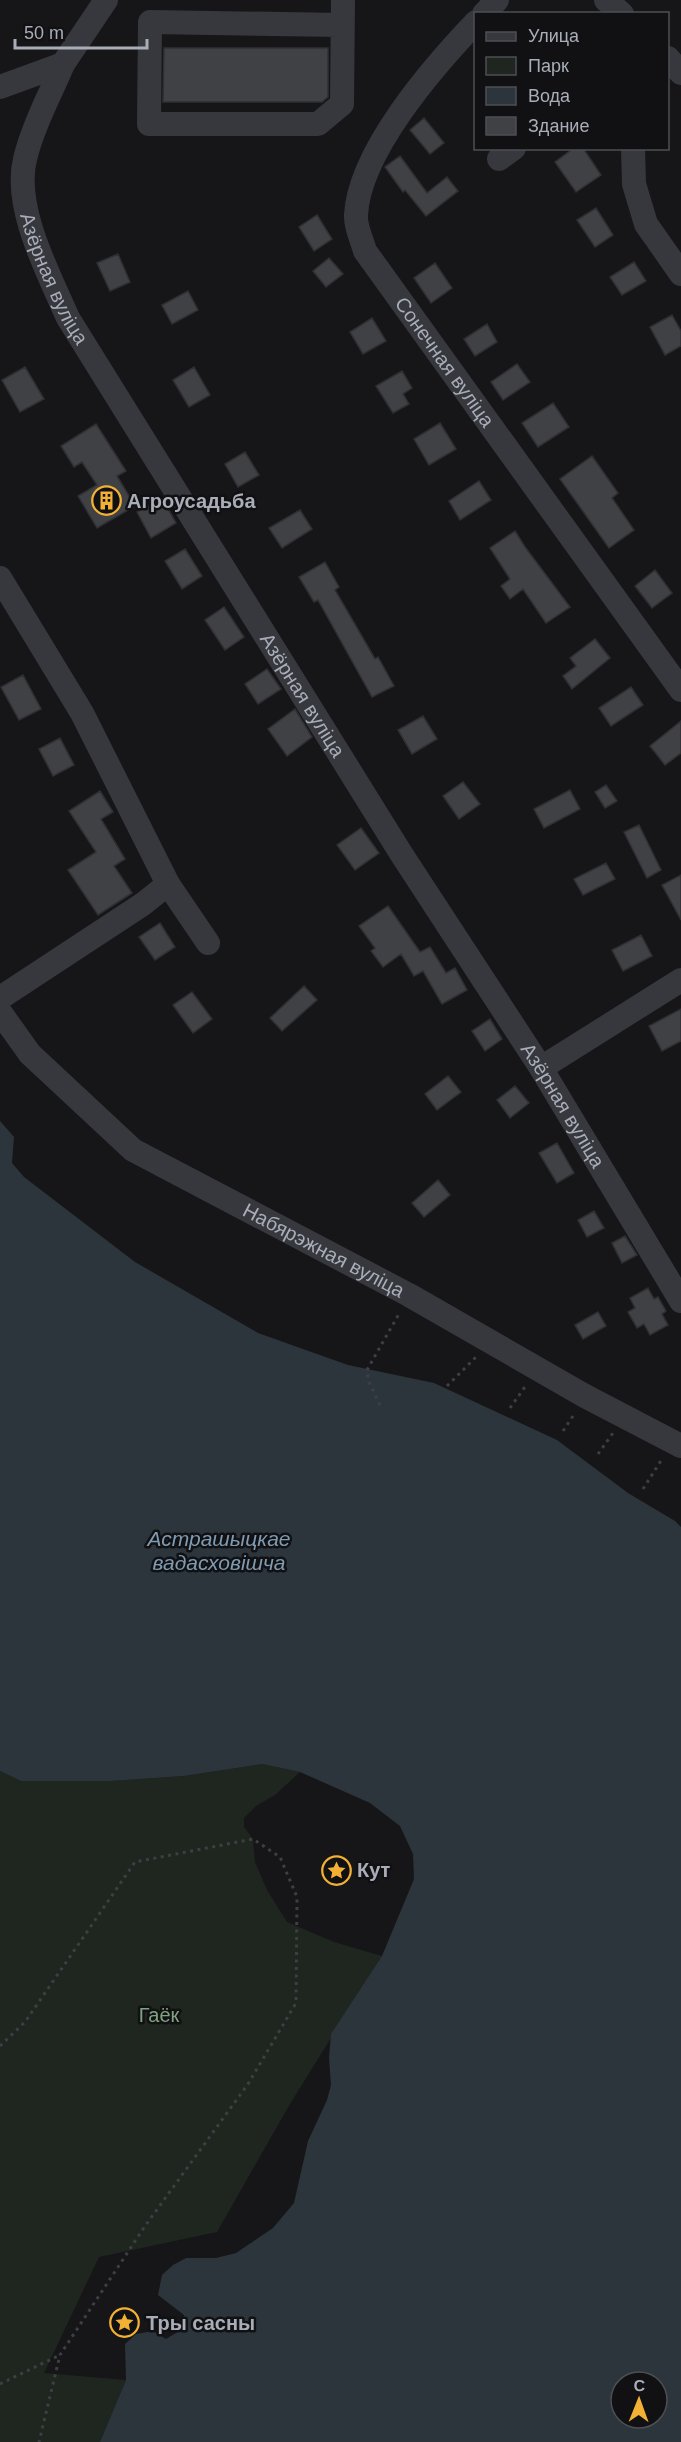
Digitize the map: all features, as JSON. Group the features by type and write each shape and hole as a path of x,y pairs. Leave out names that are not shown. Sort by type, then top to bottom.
{"street":[{"path":"0,87 63,64 106,0"},
{"path":"342,25 150,22 149,123 318,124 342,104 343,0"},
{"path":"486,12 497,0"},
{"name":"Сонечная вуліца","path":"474,24 441,58 375,151 362,183 355,217 365,251 681,690"},
{"name":"Азёрная вуліца","path":"63,64 24,160 24,200 36,244 68,318 402,855 541,1068 681,1301"},
{"path":"633,150 634,184 646,224 681,274"},
{"path":"0,578 82,713 168,884 208,943"},
{"path":"0,998 143,904 168,884"},
{"path":"541,1068 681,980"},
{"name":"Набярэжная вуліца","path":"0,1012 30,1054 133,1150 409,1295 676,1444"}],"path":[{"path":"380,1405 369,1382 367,1370 409,1295"},
{"path":"447,1386 493,1341"},
{"path":"510,1408 538,1368"},
{"path":"598,1454 624,1417"},
{"path":"644,1489 676,1444"},
{"path":"0,2046 25,2022 135,1862 253,1839 280,1857 297,1897 296,2003 248,2084 145,2226 60,2355 39,2442"},
{"path":"0,2384 60,2355"}],"green space":[{"name":"Гаёк","path":"262,1764 300,1772 275,1795 256,1806 244,1818 244,1827 253,1839 255,1862 267,1890 287,1922 334,1942 382,1956 290,2104 217,2232 99,2257 44,2373 126,2380 100,2442 0,2442 0,1771 21,1781 111,1781 184,1776"}],"water":[{"name":"Астрашыцкае вадасховішча","path":"0,1121 14,1137 12,1163 24,1177 135,1262 258,1333 348,1365 434,1383 557,1440 628,1493 675,1521 681,1527 681,2442 100,2442 126,2380 125,2344 136,2334 153,2331 166,2339 181,2330 184,2315 158,2295 162,2275 173,2265 186,2258 216,2258 236,2253 273,2228 294,2203 308,2141 327,2100 331,2085 329,2058 331,2034 382,1956 414,1879 413,1854 400,1826 370,1803 300,1772 262,1764 184,1776 111,1781 21,1781 0,1771"}],"building":[{"path":"164,48 328,48 328,97 322,102 163,102"},
{"path":"424,118 444,143 430,154 410,130"},
{"path":"571,150 584,150 601,175 576,192 555,162"},
{"path":"400,156 427,193 447,177 458,191 426,216 405,190 403,192 385,167"},
{"path":"596,208 613,235 595,247 577,220"},
{"path":"317,215 332,239 314,251 299,227"},
{"path":"118,254 130,282 110,291 97,263"},
{"path":"329,258 343,274 326,287 313,271"},
{"path":"634,262 646,281 622,295 610,277"},
{"path":"435,263 452,288 431,303 414,278"},
{"path":"188,291 198,310 172,324 162,305"},
{"path":"672,315 681,331 681,346 665,355 650,327"},
{"path":"372,318 386,341 363,354 350,332"},
{"path":"487,324 497,342 475,356 464,339"},
{"path":"517,364 530,382 503,400 491,382"},
{"path":"25,367 44,399 20,412 2,380"},
{"path":"194,367 210,395 189,407 173,380"},
{"path":"402,371 412,388 403,394 409,404 393,413 376,386"},
{"path":"553,403 569,427 538,447 522,423"},
{"path":"440,423 456,449 429,465 414,439"},
{"path":"96,424 126,471 117,476 135,506 97,528 78,496 97,485 82,462 74,467 61,446"},
{"path":"245,452 259,475 238,487 225,464"},
{"path":"592,456 618,493 612,498 634,530 609,548 560,479"},
{"path":"479,481 491,500 460,520 449,501"},
{"path":"162,498 176,523 151,538 137,512"},
{"path":"300,510 312,529 282,548 269,528"},
{"path":"515,531 570,607 546,623 523,589 510,599 501,586 510,579 490,548"},
{"path":"185,549 202,576 182,589 165,561"},
{"path":"325,562 339,587 335,590 375,659 378,657 394,686 372,697 318,600 314,602 299,577"},
{"path":"655,570 672,593 652,608 635,586"},
{"path":"224,607 244,637 225,650 205,620"},
{"path":"595,639 610,658 572,689 563,676 576,666 570,658"},
{"path":"267,669 281,689 258,704 245,684"},
{"path":"23,675 41,709 19,720 1,687"},
{"path":"631,687 643,705 611,726 599,708"},
{"path":"295,709 312,737 287,756 268,729"},
{"path":"423,716 437,739 412,754 398,730"},
{"path":"681,721 681,753 665,765 650,746"},
{"path":"60,738 74,765 53,776 39,749"},
{"path":"463,782 480,804 459,819 443,796"},
{"path":"606,785 617,801 605,808 595,792"},
{"path":"570,790 580,809 544,828 534,809"},
{"path":"100,791 113,812 101,819 125,859 114,866 132,893 98,915 68,870 96,852 69,811"},
{"path":"639,825 661,870 647,878 624,832"},
{"path":"361,828 379,853 355,870 337,845"},
{"path":"606,863 615,879 583,895 574,879"},
{"path":"681,875 681,920 662,885"},
{"path":"388,906 420,952 430,947 446,973 455,968 467,990 442,1004 423,971 414,976 401,954 383,967 371,951 375,948 359,926"},
{"path":"160,923 175,947 155,960 139,937"},
{"path":"641,935 652,956 623,971 612,950"},
{"path":"304,986 317,1000 282,1031 270,1018"},
{"path":"192,992 212,1019 193,1033 173,1005"},
{"path":"681,1009 681,1041 662,1051 649,1026"},
{"path":"490,1019 502,1039 485,1051 472,1031"},
{"path":"448,1076 461,1092 437,1110 425,1094"},
{"path":"515,1086 529,1103 510,1118 497,1100"},
{"path":"557,1143 574,1173 557,1183 539,1153"},
{"path":"438,1180 450,1195 424,1217 412,1203"},
{"path":"594,1211 604,1228 587,1237 578,1220"},
{"path":"625,1236 637,1255 622,1263 612,1243"},
{"path":"648,1288 654,1299 658,1297 666,1311 662,1314 668,1325 650,1335 644,1324 637,1328 628,1312 635,1308 630,1298"},
{"path":"598,1312 606,1326 583,1339 575,1325"}],"place":[{"name":"Агроусадьба","path":"106,501"},
{"name":"Кут","path":"336,1870"},
{"name":"Тры сасны","path":"125,2323"}]}
